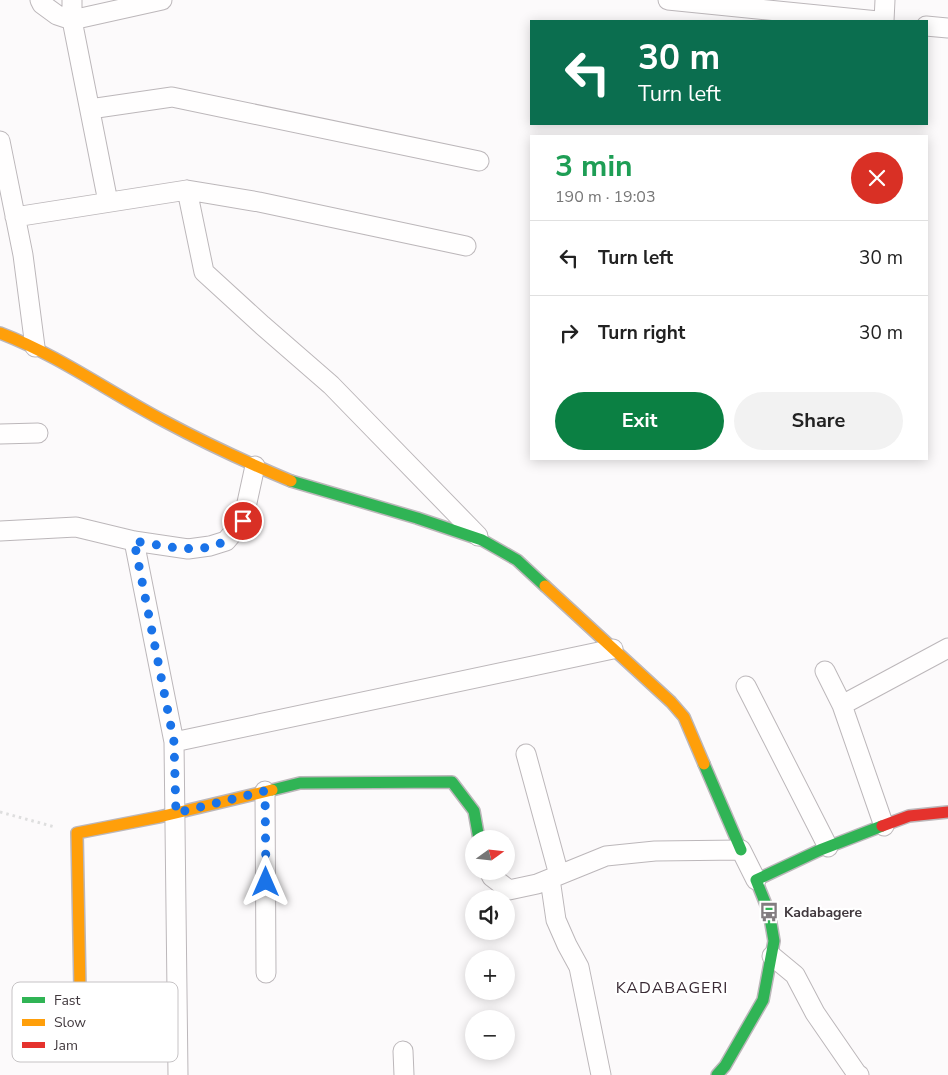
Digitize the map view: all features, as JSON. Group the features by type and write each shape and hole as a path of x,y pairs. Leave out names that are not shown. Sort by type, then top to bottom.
{"street":[{"path":"40,0 42,4 57,15 72,20 162,0"},
{"path":"72,0 72,20 108,202"},
{"path":"668,0 789,6 872,20"},
{"path":"884,20 885,0"},
{"path":"928,26 948,28"},
{"path":"90,109 172,97 479,161"},
{"path":"0,141 23,255 35,347"},
{"path":"187,190 204,272 262,326 330,384 482,540"},
{"path":"15,217 187,190 259,202 466,246"},
{"path":"0,333 35,347 164,421 255,466 294,482 417,518 482,540 517,560 671,702 684,717 741,850 756,880 769,912 774,941 763,1000 725,1066 717,1075"},
{"path":"0,434 38,433"},
{"path":"0,531 76,527 134,541 188,549 210,546 226,541 243,521 255,466"},
{"path":"134,541 174,742 177,982"},
{"path":"842,705 948,648"},
{"path":"174,742 613,649"},
{"path":"825,671 842,705 884,826"},
{"path":"746,686 828,847"},
{"path":"526,754 555,877 556,920 566,945 579,967 601,1075"},
{"path":"80,982 77,833 176,813 300,782 400,780 452,782 474,811 477,830"},
{"path":"265,791 266,973"},
{"path":"756,880 828,847 909,816 948,812"},
{"path":"496,880 510,890 537,884 606,856 656,851 741,850"},
{"path":"772,956 795,975 815,1013 859,1075"},
{"path":"403,1052 404,1075"},
{"path":"178,1062 178,1075"}],"path":[{"path":"0,812 77,833"}],"traffic: fast":[{"path":"291,481 417,518 482,540 517,560 545,586"},
{"path":"704,764 741,850"},
{"path":"272,790 300,783 452,782 474,811 477,830"},
{"path":"717,1075 725,1066 763,1000 774,941 769,912 756,880 820,850 882,826"}],"traffic: slow":[{"path":"0,333 63,363 195,437 291,481"},
{"path":"545,586 671,702 684,717 704,764"},
{"path":"80,982 77,833 159,817 272,790"}],"traffic: jam":[{"path":"882,826 909,816 948,812"}],"place":[{"name":"Kadabagere","path":"769,912"}],"district":[{"name":"KADABAGERI","path":"672,987"}],"route":[{"path":"243,521 226,541 210,546 188,549 134,541 174,742 176,813 265,791 266,882"}]}
